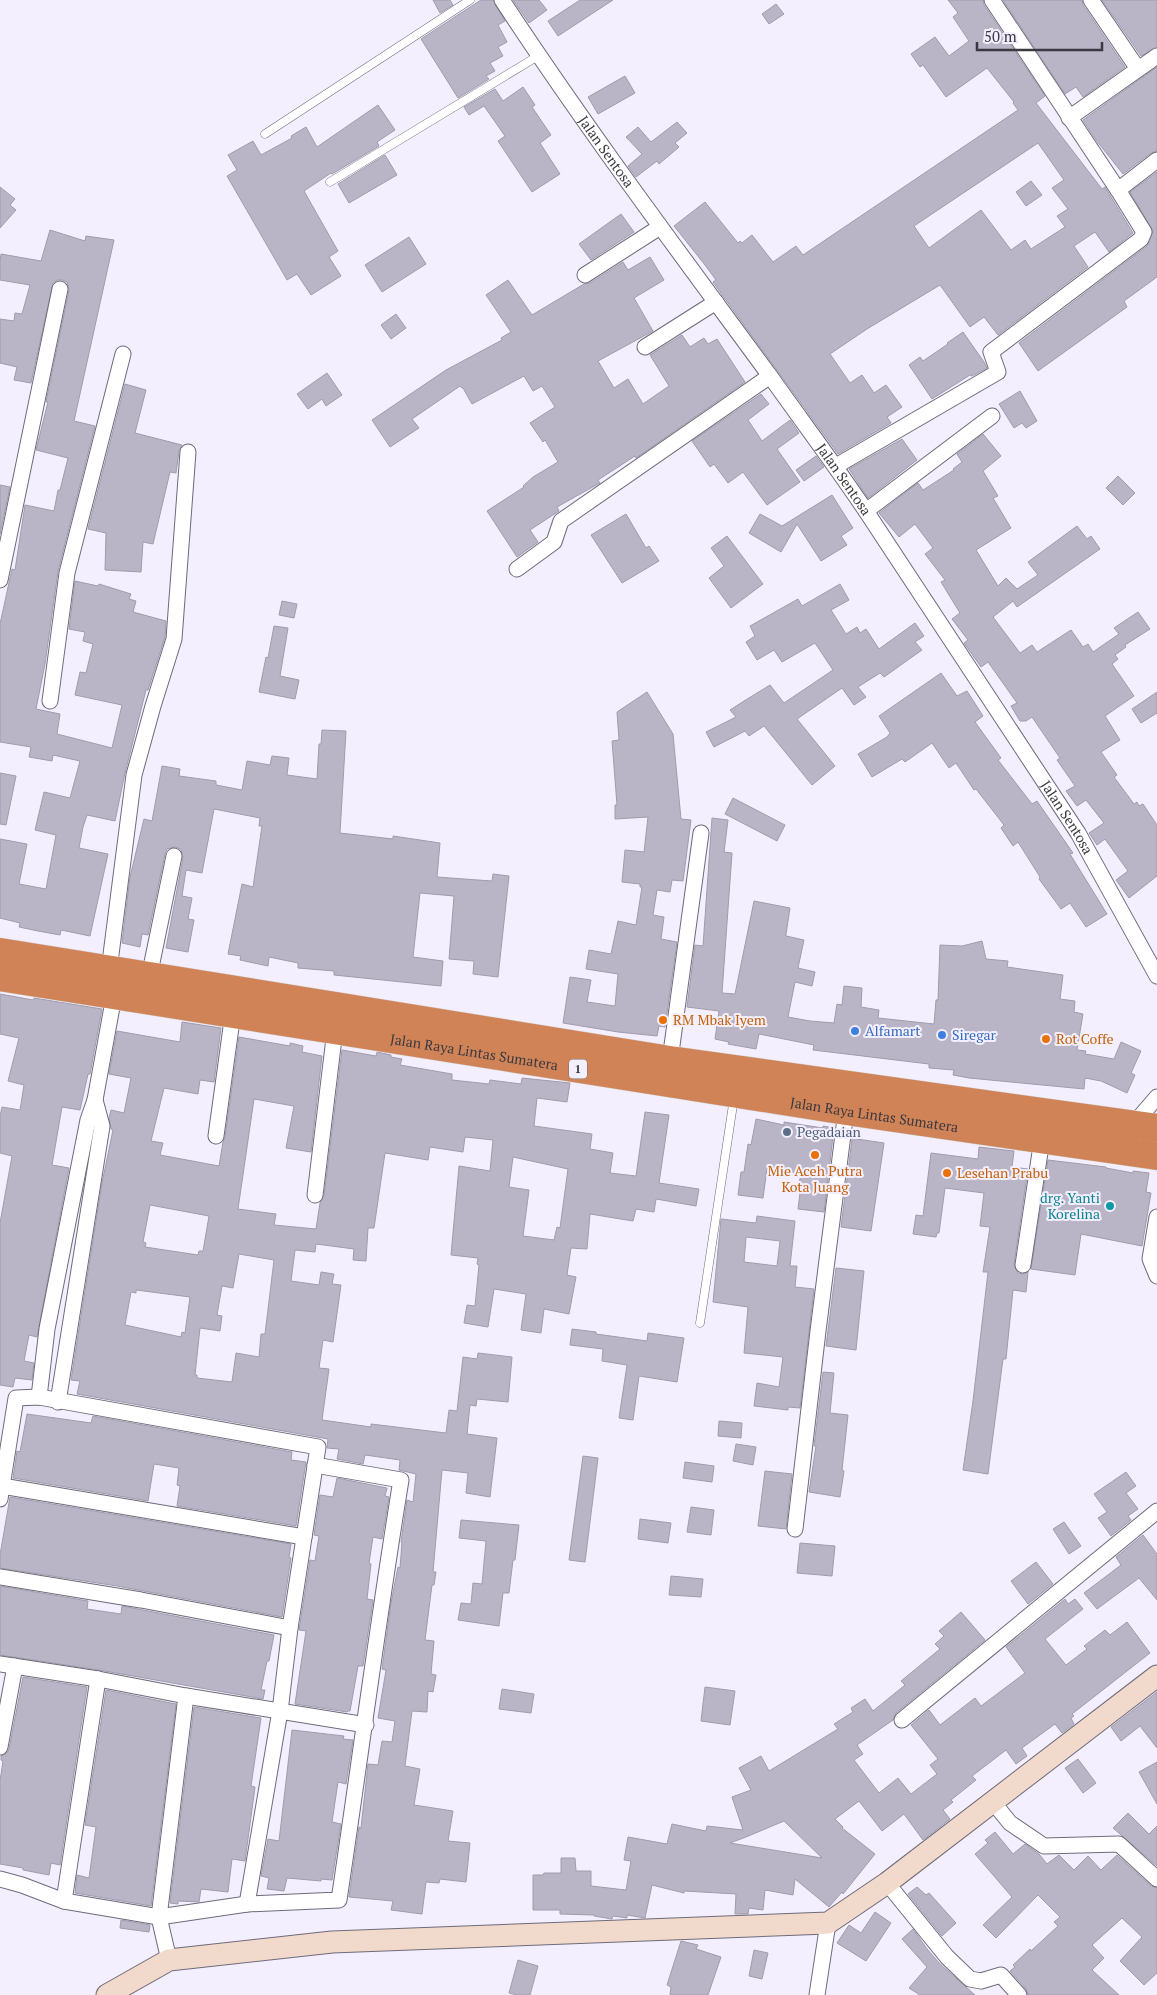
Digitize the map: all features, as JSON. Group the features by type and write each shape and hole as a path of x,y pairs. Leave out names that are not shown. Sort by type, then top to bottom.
{"highway":[{"name":"Jalan Raya Lintas Sumatera","path":"0,952 670,1060 1145,1126"},
{"name":"Jalan Raya Lintas Sumatera","path":"0,977 734,1094 1157,1156"}],"street":[{"name":"Jalan Sentosa","path":"502,0 538,56 660,227 836,466 1073,825 1157,976"},
{"path":"836,466 998,372 991,352 1141,239 1144,232 992,0"},
{"path":"1091,0 1138,69"},
{"path":"1069,118 1157,56"},
{"path":"1118,190 1157,160"},
{"path":"585,275 660,227"},
{"path":"0,580 60,289"},
{"path":"645,347 716,302"},
{"path":"50,701 68,573 123,354"},
{"path":"516,569 554,542 561,521 770,376"},
{"path":"866,511 992,416"},
{"path":"109,970 134,775 174,639 188,452"},
{"path":"670,1060 701,833"},
{"path":"149,977 174,856"},
{"path":"38,1397 47,1329 88,1120 95,1100 114,996"},
{"path":"216,1136 233,1014"},
{"path":"315,1195 335,1030"},
{"path":"1117,1151 1145,1126 1157,1097"},
{"path":"58,1402 102,1126 95,1100"},
{"path":"795,1529 846,1111"},
{"path":"1023,1265 1042,1139"},
{"path":"1157,1217 1150,1259 1157,1276"},
{"path":"59,1266 78,1269"},
{"path":"246,1904 280,1711 290,1628 318,1447 38,1397 16,1398 1,1493 304,1537"},
{"path":"0,1880 64,1901 159,1916 246,1904 339,1900 366,1725 380,1610 401,1480 316,1465"},
{"path":"902,1720 1157,1510"},
{"path":"0,1577 141,1600 290,1628"},
{"path":"0,1747 7,1665 366,1725"},
{"path":"107,1995 169,1960 332,1942 828,1923 887,1883 1157,1676"},
{"path":"64,1901 98,1679"},
{"path":"169,1960 159,1916 186,1696"},
{"path":"993,1802 1010,1823 1044,1846 1119,1844 1157,1879"},
{"path":"887,1883 947,1957 970,1979 981,1981 1001,1975 1018,1995"},
{"path":"817,1995 828,1923"}],"lane":[{"path":"265,134 470,0"},
{"path":"330,182 538,56"},
{"path":"700,1323 734,1094"}],"building":[{"path":"433,0 450,0 453,5 440,13"},
{"path":"481,0 493,0 505,21 498,25 507,42 498,47 503,56 490,63 495,71 486,76 489,79 458,98 421,39"},
{"path":"513,0 539,0 547,10 529,23"},
{"path":"580,0 613,0 558,36 548,21"},
{"path":"948,0 983,0 984,5 1045,96 1036,103 1102,189 1105,187 1133,233 1109,252 1095,232 1074,246 1088,267 998,335 984,317 970,327 940,285 867,329 830,354 850,383 862,375 874,393 886,385 902,407 887,417 891,423 838,454 713,282 716,280 674,226 705,202 738,243 740,241 742,243 752,235 773,262 796,246 803,255 1018,110 1014,102 987,68 946,97 923,65 920,67 911,54 935,37 949,56 969,41 953,17 958,13","holes":["1038,143 1064,180 1052,188 1068,209 1057,216 1065,227 1031,249 1025,240 1011,250 981,210 929,248 914,226"]},
{"path":"1003,0 1082,0 1083,5 1125,67 1083,97 1076,87 1065,94"},
{"path":"1102,0 1157,0 1157,47 1141,56"},
{"path":"776,4 784,14 769,24 762,14"},
{"path":"1157,67 1157,151 1151,153 1123,174 1083,120"},
{"path":"625,76 635,93 598,114 588,97"},
{"path":"523,87 535,105 532,107 551,135 540,143 560,174 532,192 498,141 505,136 484,106 469,115 464,107 495,89 503,101"},
{"path":"378,105 395,130 377,142 379,146 331,173 304,191 338,251 329,257 341,276 311,295 297,274 287,280 227,176 237,170 228,155 253,141 261,155 292,138 291,136 306,127 317,147"},
{"path":"677,122 687,133 675,143 679,147 659,164 657,161 636,177 628,166 642,154 626,137 638,127 651,142"},
{"path":"385,155 397,175 349,203 338,184"},
{"path":"1157,172 1157,277 1124,301 1127,307 1038,371 1019,343 1147,246 1153,231 1130,192"},
{"path":"1031,181 1042,195 1026,206 1016,192"},
{"path":"0,187 15,199 10,205 16,210 0,228"},
{"path":"621,214 634,232 591,260 579,244"},
{"path":"50,230 85,241 86,236 114,240 74,421 95,426 58,571 45,664 36,709 60,714 57,734 112,748 122,705 75,695 80,672 86,673 93,644 83,641 85,632 69,629 75,581 98,586 99,584 131,594 129,599 136,601 133,612 166,621 165,637 148,690 146,690 115,821 87,815 83,827 79,848 108,854 90,936 61,930 60,935 38,931 19,927 20,923 0,918 0,839 27,844 19,884 46,889 56,835 35,830 44,792 70,798 80,761 53,755 52,761 29,757 31,747 0,742 0,624 12,569 15,570 25,505 54,511 68,458 36,450 48,402 46,402 69,290 67,282 57,280 53,283 31,383 14,380 17,367 0,363 0,319 14,321 15,313 22,314 30,285 0,280 0,263 1,254 41,261"},
{"path":"409,237 426,264 382,292 365,265"},
{"path":"650,257 664,280 634,298 653,331 598,361 614,388 628,379 643,404 669,386 650,355 682,335 690,347 704,338 708,344 717,339 745,382 636,458 635,456 598,480 600,483 557,507 559,511 530,530 538,542 517,557 487,511 524,487 533,477 558,462 545,440 543,442 530,423 555,407 542,386 533,391 524,376 472,404 460,386 412,419 419,428 390,447 372,420 446,370 502,340 501,338 511,332 486,295 508,280 532,315 584,284 590,283 623,262 628,270"},
{"path":"396,314 406,328 391,339 381,325"},
{"path":"963,332 987,368 972,376 970,375 932,399 909,365 920,357 923,361"},
{"path":"327,373 342,395 326,406 322,399 308,409 297,394"},
{"path":"125,384 146,390 135,433 182,445 179,451 176,473 170,472 153,544 143,542 141,572 105,570 106,533 88,529"},
{"path":"1020,391 1037,421 1026,428 1022,423 1014,428 999,404"},
{"path":"761,394 769,404 748,420 762,441 790,420 799,433 777,449 800,482 767,505 743,472 728,483 714,464 710,467 692,441"},
{"path":"983,434 1001,456 983,471 998,496 993,498 1011,528 976,550 998,586 1006,578 1017,589 1038,575 1028,562 1077,526 1087,539 1091,536 1100,549 1017,607 1013,601 993,617 1020,653 1032,645 1037,652 1071,630 1083,647 1088,644 1093,652 1119,634 1114,628 1138,612 1150,629 1125,645 1126,647 1115,655 1118,659 1112,664 1134,696 1105,716 1120,740 1101,752 1117,775 1114,777 1134,804 1137,802 1139,806 1143,804 1157,825 1157,876 1129,898 1116,880 1128,871 1105,839 1097,845 1089,833 1104,823 1086,800 1077,806 1066,791 1075,786 1057,760 1060,758 1032,717 1026,721 1020,721 1011,706 1017,703 988,662 981,667 964,643 968,640 952,619 960,613 941,582 945,580 925,554 933,548 915,524 899,537 879,513 918,483 923,490 954,470 962,462 957,454"},
{"path":"902,439 917,460 868,498 849,469"},
{"path":"816,456 824,467 804,481 796,470"},
{"path":"1118,476 1135,493 1123,505 1106,488"},
{"path":"0,485 10,487 0,534"},
{"path":"832,495 853,528 841,536 847,545 821,561 797,524 781,552 749,533 760,514 782,526"},
{"path":"626,514 646,548 649,546 659,561 622,583 591,535"},
{"path":"727,536 763,584 731,608 709,578 724,566 711,548"},
{"path":"840,584 849,600 831,610 846,634 857,627 860,633 866,629 879,649 915,623 924,636 915,642 922,650 884,677 880,673 858,687 866,697 854,705 842,688 797,719 835,766 812,785 764,726 749,736 745,731 714,747 706,732 736,717 730,710 770,685 784,703 833,670 815,643 782,662 774,650 757,660 746,642 755,636 750,626 798,599 802,606"},
{"path":"282,601 297,604 294,618 279,615"},
{"path":"274,626 288,628 280,676 299,680 295,699 259,692"},
{"path":"941,673 957,696 967,691 983,716 975,722 1001,758 998,760 1032,804 1037,801 1073,853 1070,854 1107,914 1086,927 1070,903 1061,909 1039,879 1040,877 1018,842 1013,846 1001,828 1004,825 976,789 974,790 956,763 949,768 932,743 905,762 902,759 872,777 858,754 887,737 890,733 879,716"},
{"path":"647,692 673,734 681,819 691,820 683,881 672,880 670,892 657,890 653,915 664,917 661,939 677,942 665,1027 659,1026 657,1036 563,1023 570,977 591,980 587,1002 615,1006 618,974 586,969 589,950 611,954 618,921 636,925 642,887 640,887 640,884 622,882 625,850 644,852 648,817 615,819 615,805 617,805 612,741 619,740 617,712"},
{"path":"1157,692 1157,713 1141,723 1132,709"},
{"path":"322,730 346,731 340,833 393,839 393,836 440,843 437,877 492,881 493,874 509,876 498,977 473,974 474,961 449,959 454,896 420,893 413,957 443,961 441,986 334,975 334,971 298,968 298,963 269,957 268,966 240,960 241,956 228,954 242,884 253,887 262,826 259,826 260,818 214,809 202,873 186,870 182,896 192,898 188,919 194,920 188,952 166,948 183,858 181,849 175,847 167,849 165,854 148,935 142,934 140,947 122,943 130,877 144,819 152,821 162,766 180,769 179,776 216,781 216,785 242,790 247,761 270,765 272,756 289,758 287,775 317,779 319,744 321,744"},
{"path":"0,773 16,776 6,825 0,824"},
{"path":"733,798 785,825 777,841 725,814"},
{"path":"712,818 728,820 724,852 732,853 722,993 735,994 754,901 790,908 786,936 804,940 798,968 815,972 812,986 795,982 788,1017 810,1021 834,1023 837,1004 842,1005 844,986 862,988 861,1007 879,1010 878,1018 934,1024 936,1000 938,1000 940,945 962,946 982,941 986,959 1008,961 1007,967 1063,975 1060,999 1075,1001 1074,1012 1083,1014 1077,1050 1086,1051 1085,1054 1114,1059 1121,1042 1141,1051 1131,1073 1135,1075 1127,1093 1101,1081 1085,1078 1084,1089 969,1078 953,1075 954,1070 929,1068 929,1064 813,1050 814,1045 759,1034 756,1049 728,1044 729,1042 715,1039 719,1011 687,1007 695,945 703,946"},
{"path":"0,994 102,1009 90,1074 88,1074 80,1110 62,1107 52,1165 69,1168 37,1337 29,1335 24,1361 34,1363 32,1380 15,1378 13,1387 0,1385 0,1223 12,1156 0,1153 0,1116 2,1107 20,1110 24,1085 8,1081 19,1038 0,1034"},
{"path":"182,1022 221,1028 214,1082 200,1080 198,1094 164,1088 151,1141 163,1143 160,1155 219,1166 239,1037 290,1046 290,1043 303,1046 302,1052 322,1056 311,1152 286,1148 294,1106 254,1099 238,1209 276,1214 274,1225 316,1229 320,1203 324,1196 342,1050 376,1056 377,1052 391,1055 391,1057 402,1059 400,1065 452,1074 452,1080 489,1084 490,1080 521,1084 522,1078 570,1083 567,1102 537,1098 534,1126 592,1134 590,1149 613,1153 610,1173 636,1176 645,1112 669,1115 659,1183 699,1189 696,1206 656,1199 654,1212 636,1209 633,1221 590,1214 587,1249 571,1248 567,1275 576,1277 569,1314 544,1309 541,1333 521,1330 526,1294 494,1289 488,1327 464,1323 467,1305 475,1306 479,1265 477,1264 478,1258 451,1255 459,1166 490,1171 493,1140 465,1137 463,1152 430,1147 428,1160 385,1153 374,1228 368,1228 366,1261 353,1260 354,1249 316,1244 315,1252 295,1250 291,1281 319,1285 321,1272 334,1274 332,1284 341,1285 333,1342 323,1340 319,1368 329,1369 322,1420 371,1427 371,1424 446,1433 449,1410 457,1411 463,1357 477,1359 478,1353 512,1357 508,1402 477,1399 476,1406 470,1405 467,1434 497,1438 490,1497 466,1493 468,1473 442,1470 433,1572 436,1572 434,1585 432,1585 425,1640 434,1641 431,1674 436,1675 433,1692 428,1691 427,1712 412,1711 405,1766 420,1769 414,1805 453,1811 448,1841 470,1843 466,1882 440,1879 439,1883 426,1882 422,1914 391,1910 393,1901 349,1897 359,1827 361,1828 368,1764 378,1765 382,1741 392,1742 395,1721 378,1718 386,1670 382,1669 391,1603 398,1567 400,1568 401,1542 407,1500 413,1502 416,1474 399,1470 400,1460 365,1455 363,1464 337,1459 339,1449 327,1448 328,1439 77,1394 80,1381 71,1380 102,1183 113,1130 111,1129 109,1118 111,1110 124,1113 131,1078 109,1074 117,1031 180,1042","holes":["513,1157 568,1169 560,1228 557,1227 554,1240 523,1236 529,1190 509,1187","150,1205 209,1216 203,1251 199,1251 198,1255 145,1247 146,1243 143,1242","239,1254 274,1260 265,1334 261,1334 259,1357 236,1353 232,1382 197,1378 197,1375 195,1375 200,1328 220,1331 222,1316 217,1315 222,1286 233,1288","136,1290 190,1297 185,1333 182,1332 181,1337 125,1325 131,1292 136,1293"]},
{"path":"756,1119 784,1125 784,1122 834,1128 824,1212 798,1209 801,1173 767,1169 763,1198 738,1195 741,1172 744,1172 748,1144 751,1145"},
{"path":"853,1131 858,1132 857,1139 884,1143 871,1231 841,1227"},
{"path":"979,1147 1014,1151 1012,1167 1028,1169 1014,1264 1018,1273 1028,1272 1026,1292 1013,1290 1006,1359 1003,1359 988,1474 963,1470 988,1272 983,1272 990,1227 980,1226 984,1193 945,1188 939,1233 937,1233 936,1237 913,1234 916,1215 923,1216 931,1153 978,1159"},
{"path":"1048,1160 1106,1167 1133,1173 1133,1171 1149,1173 1146,1192 1151,1193 1142,1246 1081,1234 1075,1275 1031,1269"},
{"path":"757,1216 795,1221 790,1266 797,1266 795,1287 814,1289 800,1408 788,1407 788,1410 754,1406 757,1383 779,1387 783,1357 744,1353 748,1307 713,1302 721,1219 756,1223","holes":["746,1237 780,1241 777,1266 744,1262"]},
{"path":"836,1268 864,1271 856,1350 826,1346"},
{"path":"572,1329 647,1341 648,1333 684,1338 677,1382 639,1376 633,1420 619,1418 627,1365 602,1361 603,1349 570,1345"},
{"path":"823,1372 834,1373 830,1413 848,1415 840,1497 809,1492 816,1446 814,1446"},
{"path":"27,1414 91,1423 93,1416 292,1452 291,1460 306,1462 296,1526 177,1506 180,1486 177,1485 179,1468 154,1464 148,1501 13,1478 17,1451 20,1452"},
{"path":"719,1421 742,1423 741,1438 718,1436"},
{"path":"736,1444 756,1447 753,1465 733,1461"},
{"path":"583,1456 598,1458 585,1562 569,1560"},
{"path":"685,1462 714,1466 712,1482 683,1478"},
{"path":"765,1471 792,1474 786,1529 758,1526"},
{"path":"1126,1472 1136,1486 1126,1493 1138,1509 1128,1516 1131,1520 1111,1536 1098,1518 1107,1512 1094,1494"},
{"path":"337,1478 387,1488 385,1496 389,1497 382,1539 373,1537 367,1599 373,1600 363,1666 358,1666 350,1711 347,1712 295,1704 306,1631 299,1630 310,1560 315,1561 319,1536 314,1535 320,1495 333,1497"},
{"path":"10,1497 291,1544 289,1557 291,1558 282,1617 117,1586 0,1568 0,1555"},
{"path":"691,1507 714,1510 711,1535 687,1532"},
{"path":"640,1519 671,1523 668,1543 638,1539"},
{"path":"461,1520 519,1525 509,1593 503,1593 499,1626 458,1620 461,1603 471,1604 473,1583 482,1584 486,1541 459,1538"},
{"path":"1064,1522 1081,1546 1069,1554 1053,1529"},
{"path":"1143,1535 1157,1554 1157,1600 1139,1578 1097,1609 1084,1593 1121,1565 1116,1557"},
{"path":"800,1543 835,1546 832,1576 797,1573"},
{"path":"1036,1562 1053,1584 1028,1604 1011,1581"},
{"path":"671,1576 703,1579 701,1597 669,1595"},
{"path":"0,1586 88,1601 87,1609 121,1614 122,1606 274,1635 261,1690 265,1690 263,1699 99,1670 0,1655"},
{"path":"1065,1599 1068,1604 1075,1599 1083,1609 1045,1639 1066,1665 1087,1649 1084,1646 1105,1630 1110,1635 1127,1622 1150,1653 1072,1714 1074,1716 1071,1718 1074,1724 1062,1733 1055,1724 1022,1748 1027,1756 1016,1764 1006,1750 972,1776 976,1780 951,1800 953,1802 943,1810 950,1819 923,1840 904,1814 882,1831 859,1801 835,1819 842,1828 875,1854 843,1894 842,1892 829,1907 795,1879 793,1895 765,1890 763,1910 749,1908 748,1914 735,1914 736,1894 684,1891 684,1893 652,1885 645,1918 627,1915 627,1918 613,1916 612,1919 594,1915 560,1914 560,1910 533,1910 533,1875 561,1873 561,1858 575,1858 576,1871 591,1871 591,1886 626,1890 631,1861 624,1860 628,1837 667,1844 672,1824 706,1831 707,1826 743,1830 732,1797 751,1790 739,1768 761,1756 769,1771 838,1729 834,1724 853,1712 851,1708 865,1699 873,1711 905,1685 901,1681 940,1649 935,1644 944,1636 939,1631 961,1612 985,1640 896,1713 893,1720 857,1745 863,1754 854,1760 879,1793 898,1778 911,1794 937,1774 930,1765 938,1759 911,1725 929,1710 940,1725 975,1698 981,1706 1025,1673 1006,1647","holes":["784,1821 822,1858 730,1843"]},
{"path":"23,1677 87,1687 60,1865 51,1863 49,1875 0,1864 0,1781 3,1761 1,1756 7,1753 9,1749"},
{"path":"705,1687 735,1691 730,1725 701,1721"},
{"path":"502,1689 534,1694 531,1713 499,1709"},
{"path":"106,1690 176,1704 151,1906 75,1893 77,1875 89,1878 96,1827 85,1825"},
{"path":"1157,1692 1157,1748 1140,1726 1121,1741 1111,1727"},
{"path":"194,1707 261,1718 251,1786 255,1787 245,1861 232,1859 228,1892 201,1889 199,1902 178,1901 178,1904 170,1903"},
{"path":"292,1730 344,1736 343,1739 353,1740 346,1784 338,1782 332,1822 341,1824 332,1880 287,1878 284,1891 267,1889 269,1878 261,1876 268,1839 279,1841"},
{"path":"1078,1759 1096,1783 1083,1793 1065,1768"},
{"path":"1157,1762 1157,1804 1139,1772"},
{"path":"1128,1813 1149,1834 1157,1826 1157,1866 1113,1828"},
{"path":"995,1832 1013,1854 1025,1844 1039,1854 1047,1864 1059,1855 1074,1870 1088,1856 1101,1870 1117,1855 1151,1886 1157,1888 1157,1973 1144,1985 1120,1961 1142,1937 1122,1918 1092,1945 1104,1958 1092,1970 1119,1995 1028,1995 1026,1989 1010,1971 1015,1967 1013,1965 1030,1949 1031,1951 1058,1926 1054,1922 1060,1917 1038,1895 996,1938 983,1925 1012,1897 975,1854 988,1843 985,1840"},
{"path":"917,1887 926,1895 929,1893 956,1923 942,1936 908,1894"},
{"path":"875,1912 891,1923 866,1961 837,1943 849,1925 861,1933"},
{"path":"121,1920 150,1925 149,1932 120,1928"},
{"path":"913,1929 940,1964 975,1995 920,1995 909,1988 927,1967 902,1939"},
{"path":"681,1941 698,1945 696,1949 721,1957 708,1995 670,1995 671,1987 667,1985"},
{"path":"754,1950 768,1953 762,1979 749,1976"},
{"path":"518,1960 538,1966 530,1995 509,1993"}],"place":[{"name":"RM Mbak Iyem","path":"663,1020"},
{"name":"Alfamart","path":"855,1031"},
{"name":"Siregar","path":"942,1035"},
{"name":"Rot Coffe","path":"1046,1039"},
{"name":"Pegadaian","path":"787,1132"},
{"name":"Mie Aceh Putra Kota Juang","path":"815,1155"},
{"name":"Lesehan Prabu","path":"947,1173"},
{"name":"drg. Yanti Korelina","path":"1110,1206"}]}
